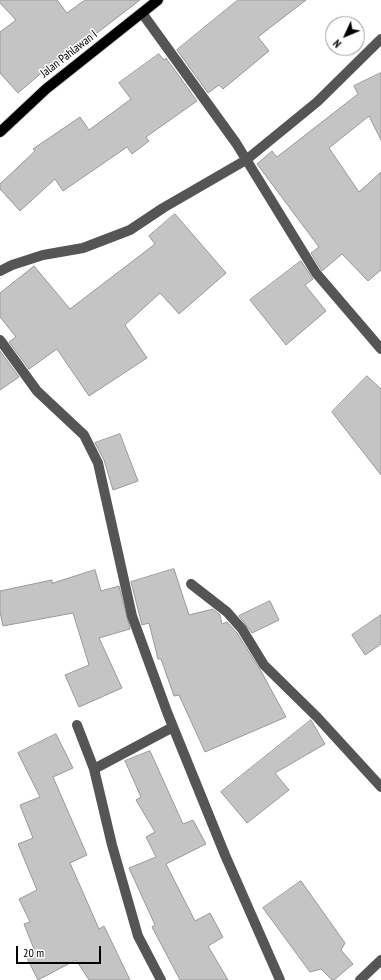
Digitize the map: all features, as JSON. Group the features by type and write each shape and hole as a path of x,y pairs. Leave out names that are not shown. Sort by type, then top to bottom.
{"main road":[{"name":"Jalan Pahlawan I","path":"0,132 46,89 158,0"}],"street":[{"path":"142,13 170,54 236,143 316,273 381,349"},
{"path":"0,271 12,265 43,255 83,248 130,230 163,208 246,160 317,102 381,39"},
{"path":"0,340 37,391 84,435 98,463 132,616 173,727 225,855 280,980"},
{"path":"191,584 227,612 242,629 264,665 317,717 381,787"},
{"path":"77,725 94,769 112,845 138,936 161,980"},
{"path":"94,769 173,727"},
{"path":"360,980 381,960"}],"building":[{"path":"0,0 57,0 67,13 85,0 140,0 54,66 52,64 18,93 0,73 0,32 16,20 0,3"},
{"path":"238,0 306,0 258,37 269,51 223,89 219,85 208,93 177,50"},
{"path":"159,54 164,60 166,58 197,101 146,137 149,141 132,154 127,147 63,191 55,179 20,211 0,189 0,184 35,151 33,149 80,117 89,130 131,99 119,83"},
{"path":"381,73 381,140 369,116 329,148 359,192 381,172 381,270 368,281 342,254 322,271 311,253 319,247 257,164 272,151 277,157 358,94 354,86"},
{"path":"175,214 226,273 179,314 160,293 125,325 147,358 89,396 57,349 29,369 9,342 16,337 0,317 0,293 34,266 70,309 155,244 149,236"},
{"path":"301,261 313,279 305,285 326,311 286,345 250,300"},
{"path":"0,351 19,377 0,390"},
{"path":"367,376 381,389 381,475 332,412"},
{"path":"120,434 138,481 113,490 104,460 95,443"},
{"path":"174,569 189,615 213,609 220,615 222,624 227,622 237,633 261,671 286,717 205,752 179,695 174,696 161,659 158,659 149,623 142,625 131,582"},
{"path":"95,570 101,591 119,586 130,629 99,638 122,688 79,707 65,675 89,665 73,613 3,626 0,612 0,591 52,580 52,583"},
{"path":"270,601 279,620 252,633 239,616"},
{"path":"381,615 381,644 365,655 352,635"},
{"path":"311,720 325,744 275,773 289,790 247,823 221,792"},
{"path":"56,734 73,768 53,777 87,855 70,863 99,929 104,926 130,980 89,980 76,960 38,980 27,958 36,954 24,924 30,922 19,899 37,890 18,844 33,838 20,805 40,797 18,753"},
{"path":"150,751 183,824 193,820 206,844 166,864 195,921 210,913 223,937 208,946 228,980 180,980 152,927 155,925 129,868 156,857 146,837 155,832 136,800 141,797 125,761"},
{"path":"301,881 345,943 341,950 353,964 334,980 332,980 321,969 310,972 263,908"}]}
